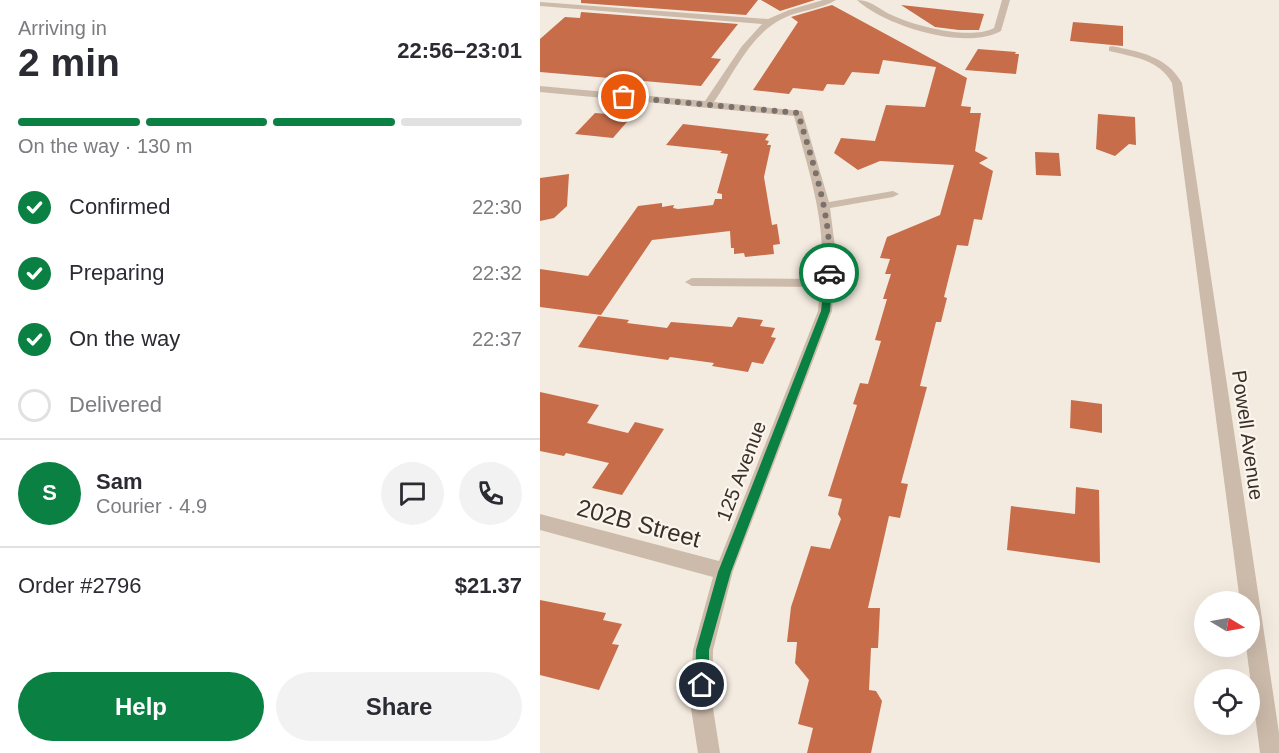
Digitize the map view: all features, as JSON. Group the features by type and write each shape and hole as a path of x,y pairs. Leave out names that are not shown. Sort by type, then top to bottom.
{"street":[{"path":"540,89 708,104 757,35 770,22 800,9 832,0"},
{"path":"861,0 890,18 919,27 957,34 981,35 994,34 998,30 1005,0"},
{"path":"540,4 770,22"},
{"name":"Powell Avenue","path":"1112,48 1137,54 1166,66 1173,73 1177,83 1271,753"},
{"name":"125 Avenue","path":"708,104 798,113 824,206 830,255 825,311 724,572 703,650 701,702 709,753"},
{"path":"824,206 893,194"},
{"path":"692,282 828,283"},
{"name":"202B Street","path":"540,522 724,572"}],"building":[{"path":"581,0 758,0 746,15 581,3"},
{"path":"761,0 815,0 780,11"},
{"path":"832,5 967,78 961,106 971,107 970,113 981,113 975,151 988,158 979,163 993,171 982,220 974,219 968,246 957,245 944,297 947,298 941,322 936,322 920,386 927,387 901,483 908,484 900,518 889,516 868,608 880,608 878,648 871,648 869,690 876,691 882,701 871,753 807,753 813,728 798,724 809,680 795,663 797,642 787,642 791,607 811,546 830,549 841,519 838,514 842,499 828,496 857,405 853,404 860,383 868,384 881,341 875,340 887,299 883,299 891,274 885,274 890,259 880,258 887,237 940,215 954,165 880,161 858,170 834,153 841,138 875,141 886,105 925,107 936,67 883,60 879,74 852,72 844,85 827,84 823,91 793,88 789,94 753,90 798,22 791,17"},
{"path":"901,5 984,14 979,30 959,30 935,27"},
{"path":"581,12 738,24 711,58 721,59 701,86 540,72 540,39 565,17 580,18"},
{"path":"1073,22 1123,26 1123,46 1070,41"},
{"path":"978,49 1016,52 1015,54 1019,54 1016,74 965,70"},
{"path":"595,113 632,116 613,138 575,134"},
{"path":"1098,114 1135,117 1136,145 1129,144 1115,156 1096,149"},
{"path":"683,124 769,134 765,140 769,141 767,145 771,145 764,177 772,225 777,224 780,244 773,245 774,254 745,257 744,253 734,254 734,248 731,248 730,231 652,240 601,315 540,307 540,269 588,276 638,206 662,203 662,207 674,205 673,208 678,209 713,205 715,199 722,199 722,194 717,193 728,154 720,153 722,151 666,145"},
{"path":"1035,152 1059,153 1061,176 1036,175"},
{"path":"569,174 567,206 554,218 540,221 540,178"},
{"path":"598,316 629,320 627,323 667,328 671,322 732,327 738,317 763,320 760,326 775,328 771,337 776,338 763,364 752,362 748,372 712,366 714,363 670,357 668,360 578,347"},
{"path":"540,392 599,405 587,423 628,433 635,422 664,429 622,495 592,488 609,463 566,453 564,456 540,451"},
{"path":"1071,400 1102,404 1102,433 1070,428"},
{"path":"1076,487 1099,490 1100,563 1007,550 1011,506 1075,514"},
{"path":"540,600 606,613 603,620 622,624 612,644 619,645 599,690 540,675"}],"way so far":[{"path":"624,97 798,113 824,206 830,255 829,273"}],"route":[{"path":"702,685 703,650 724,572 825,311 829,273"}]}
